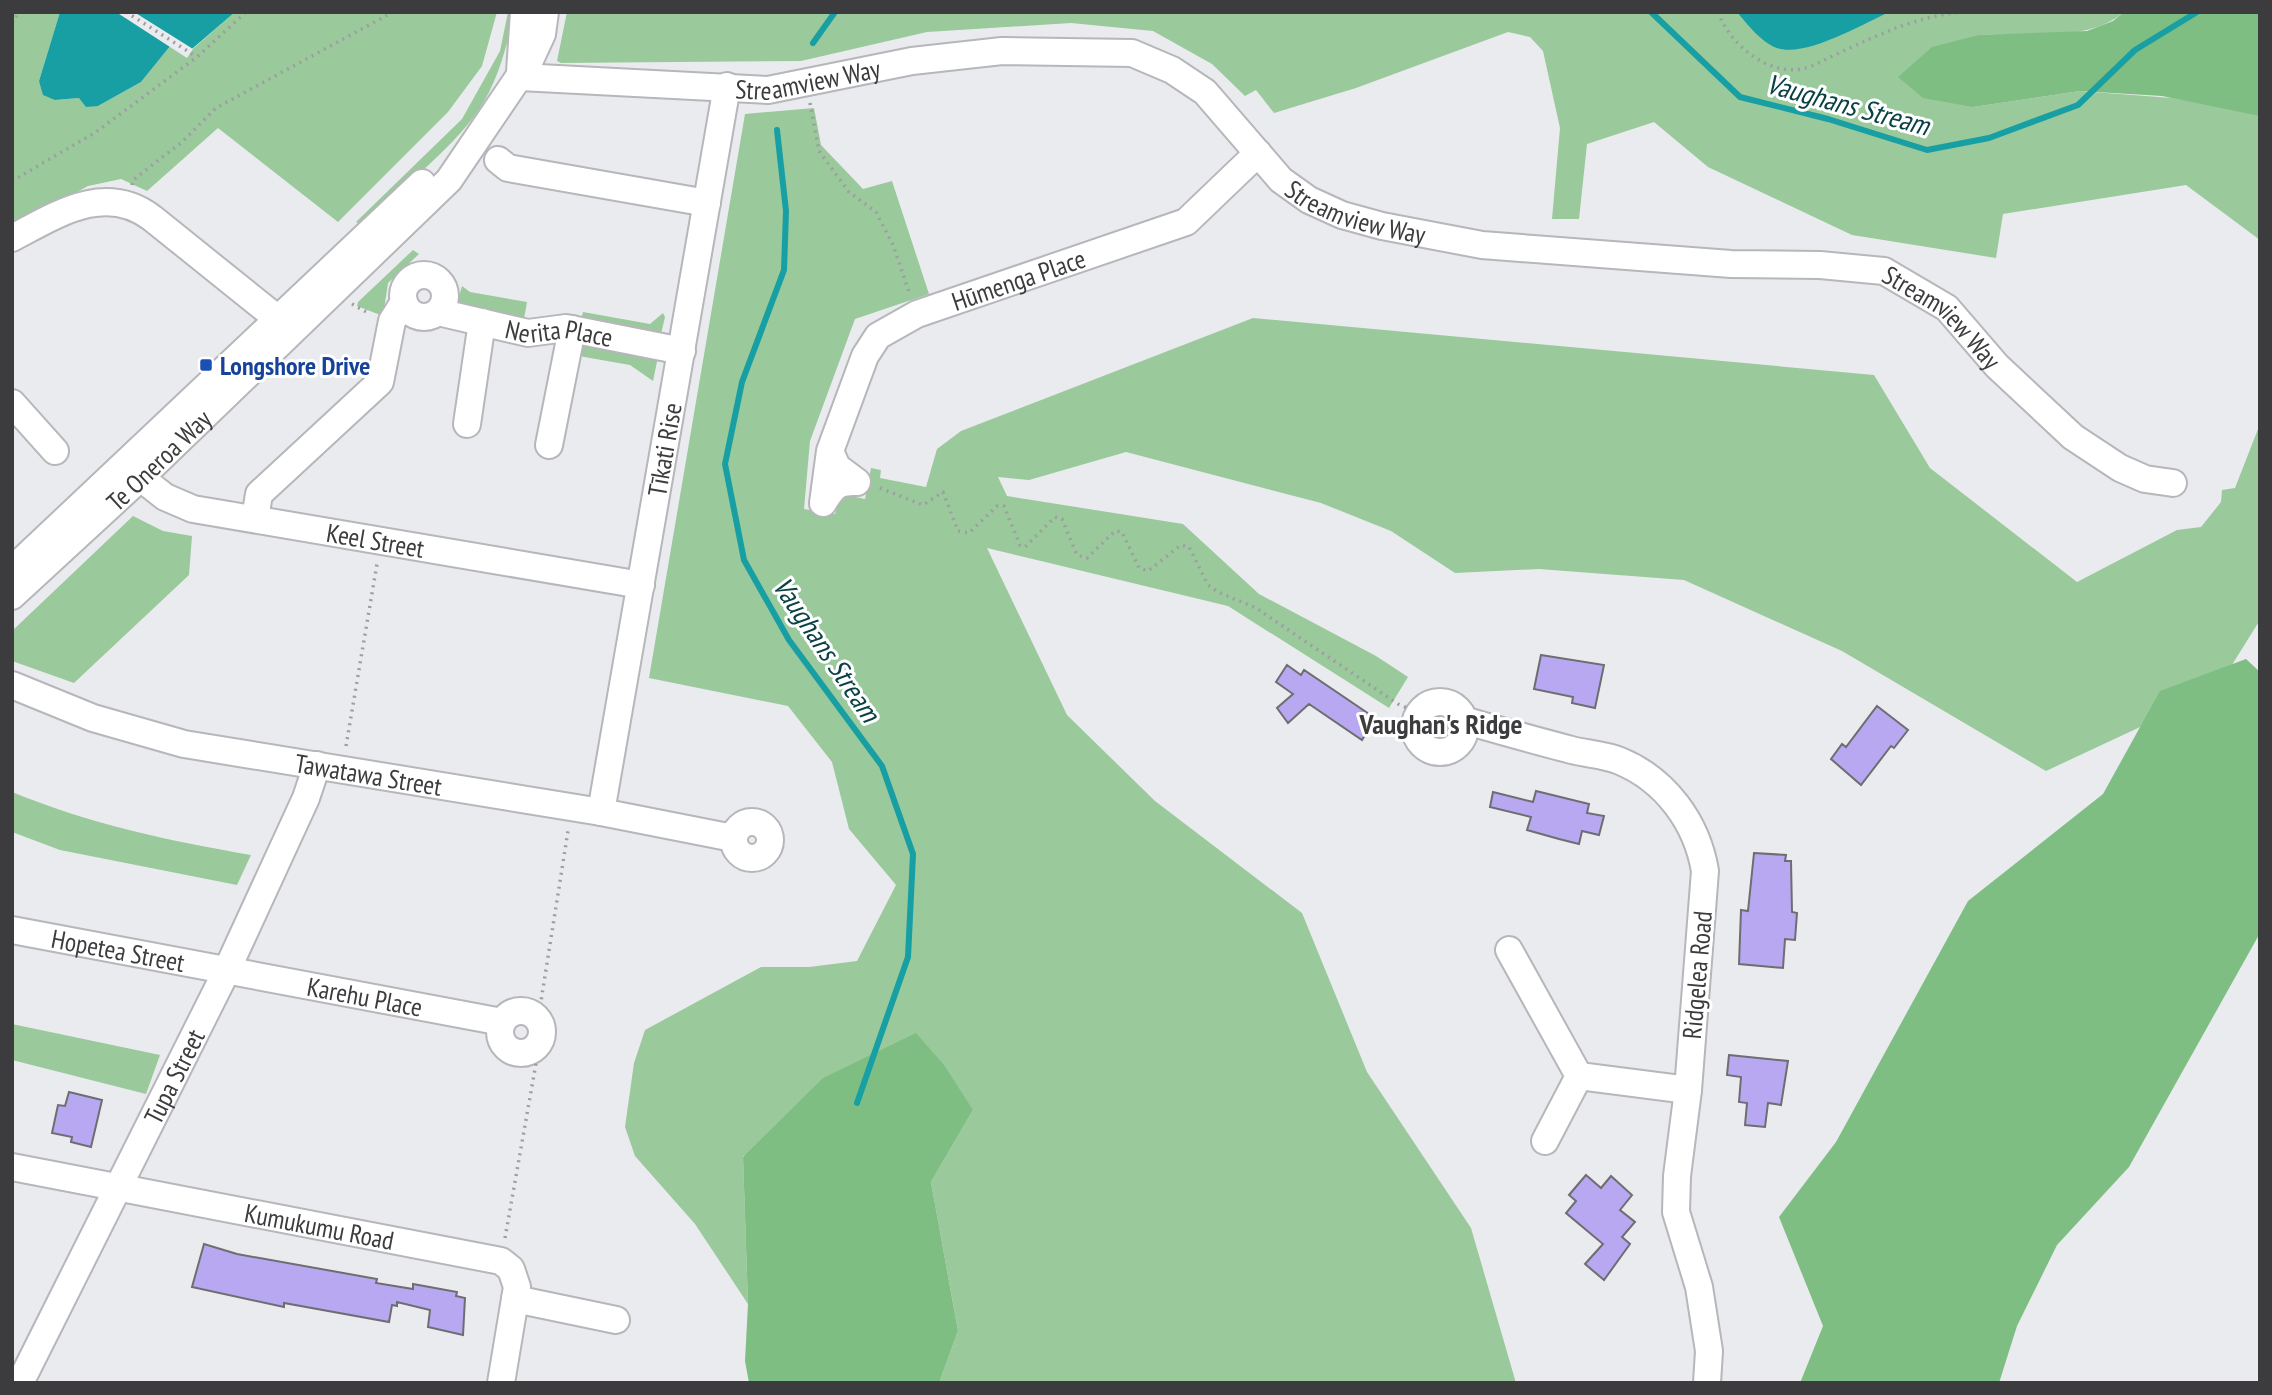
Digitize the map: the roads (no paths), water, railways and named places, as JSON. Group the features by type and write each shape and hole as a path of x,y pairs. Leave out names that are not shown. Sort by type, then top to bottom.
{"street":[{"path":"520,77 524,12"},
{"name":"Te Oneroa Way","path":"12,596 131,472 285,324 438,191 476,142 520,77 537,47 545,12"},
{"name":"Streamview Way","path":"520,77 768,90 912,61 1002,51 1132,53 1172,70 1205,92 1281,180 1309,200 1342,215 1382,226 1482,245 1731,264 1820,265 1884,271 1947,308 1997,366 2073,437 2120,468 2146,479 2173,483"},
{"name":"Tīkati Rise","path":"601,812 727,86"},
{"name":"Hūmenga Place","path":"830,451 837,467 857,482 842,481 834,487 824,503 830,451 866,356 878,336 917,314 1186,222 1258,153"},
{"path":"498,160 508,167 707,203"},
{"path":"12,238 60,212 94,201 128,204 152,218 285,324"},
{"name":"Nerita Place","path":"255,519 259,494 380,382 392,321 404,302 408,282 427,275 439,282 445,293 438,312 528,333 572,329 682,351"},
{"path":"467,424 482,322"},
{"path":"549,445 572,329"},
{"path":"12,403 55,451"},
{"name":"Te Oneroa Way","path":"12,570 131,472"},
{"name":"Keel Street","path":"131,472 165,497 193,509 641,585"},
{"name":"Tawatawa Street","path":"12,684 93,718 184,744 601,812 733,838"},
{"name":"Ridgelea Road","path":"1464,720 1463,737 1452,749 1436,752 1428,749 1417,737 1415,729 1419,713 1424,708 1440,703 1454,707 1464,720 1618,760 1648,775 1669,795 1695,832 1706,871 1688,1090 1676,1176 1676,1212 1699,1287 1709,1351 1707,1383"},
{"name":"Tupa Street","path":"20,1383 226,972 306,797 329,767"},
{"name":"Hopetea Street","path":"12,930 226,972"},
{"path":"1509,950 1579,1076"},
{"name":"Karehu Place","path":"226,972 502,1022 509,1014 520,1010 530,1013 539,1030"},
{"path":"1579,1076 1688,1090"},
{"path":"1545,1141 1579,1076"},
{"name":"Kumukumu Road","path":"12,1167 501,1261 515,1276 515,1299"},
{"path":"501,1383 515,1299 616,1320"}],"water":[{"path":"60,12 235,12 186,54 171,45 141,82 98,106 86,107 79,98 55,100 43,95 39,81"},
{"path":"1737,12 1889,12 1834,38 1789,50 1766,42"}],"waterway":[{"path":"813,43 835,12"},
{"name":"Vaughans Stream","path":"1651,12 1740,97 1828,119 1927,150 1989,138 2078,105 2135,50 2197,12"},
{"name":"Vaughans Stream","path":"777,130 786,211 784,270 742,382 725,464 744,560 789,640 882,766 913,854 908,957 857,1103"}],"place":[{"name":"Longshore Drive","path":"206,365"}],"district":[{"name":"Vaughan's Ridge","path":"1441,723"}]}
